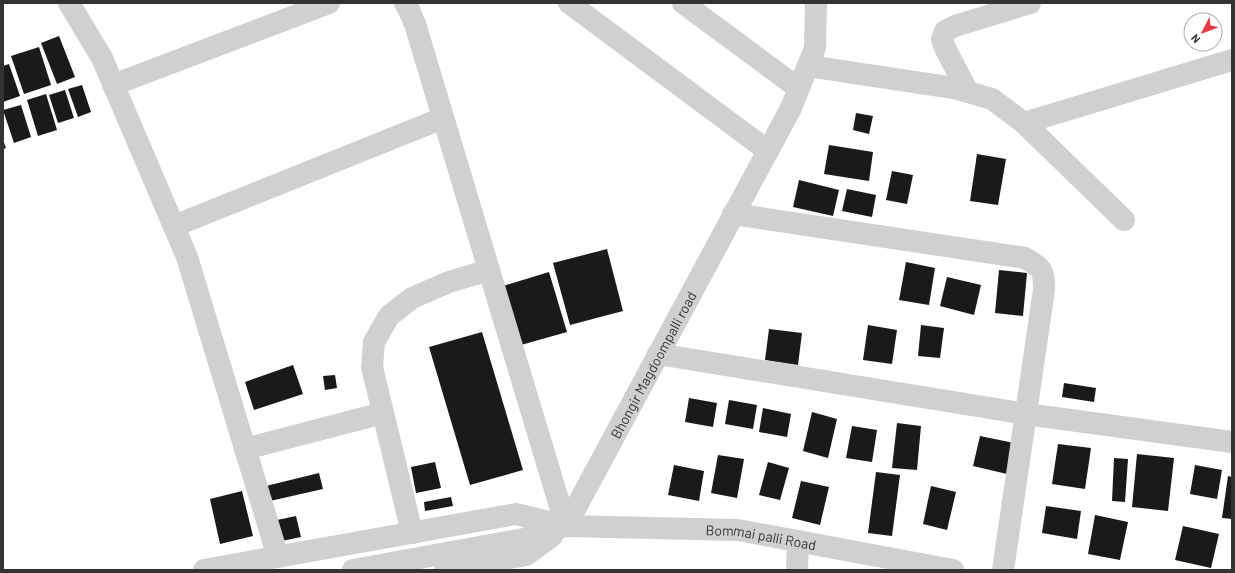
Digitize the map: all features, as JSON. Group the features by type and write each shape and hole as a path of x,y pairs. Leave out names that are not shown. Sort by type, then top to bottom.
{"street":[{"path":"69,3 102,58 187,257 278,557"},
{"path":"113,85 329,3"},
{"path":"405,3 415,24 566,526"},
{"path":"569,3 768,151"},
{"path":"683,3 798,88"},
{"name":"Bhongir Magdoompalli road","path":"566,526 791,108 815,48 816,3"},
{"path":"968,92 945,48 942,39 945,31 955,26 1030,3"},
{"path":"1024,123 1232,60"},
{"path":"808,66 954,88 992,100 1024,123 1124,220"},
{"path":"174,226 443,118"},
{"path":"733,214 1025,258 1039,266 1044,276 1044,290 1003,570"},
{"path":"412,533 372,367 374,342 389,316 412,298 449,282 489,270"},
{"path":"658,354 1026,414 1232,442"},
{"path":"245,449 383,413"},
{"path":"204,570 516,514 566,526"},
{"path":"445,570 519,562 566,526"},
{"path":"353,570 524,539 566,526"},
{"name":"Bommai palli Road","path":"566,526 738,530 953,570"},
{"path":"797,570 798,541"}],"building":[{"path":"59,36 75,77 57,84 41,43"},
{"path":"39,47 51,85 24,94 11,56"},
{"path":"9,64 20,96 3,102 3,66"},
{"path":"82,85 91,112 78,117 68,89"},
{"path":"65,90 74,118 58,123 49,95"},
{"path":"46,94 57,130 38,136 27,100"},
{"path":"21,105 31,137 14,143 3,110"},
{"path":"856,113 873,116 869,134 853,130"},
{"path":"3,140 6,148 3,149"},
{"path":"829,145 873,152 869,181 824,174"},
{"path":"977,154 1006,159 998,205 970,201"},
{"path":"892,171 913,175 907,204 886,200"},
{"path":"799,180 839,190 833,216 793,207"},
{"path":"847,189 876,195 872,217 842,211"},
{"path":"607,249 623,311 570,325 553,263"},
{"path":"906,262 935,268 929,305 899,300"},
{"path":"999,270 1027,273 1023,316 995,313"},
{"path":"549,272 567,332 521,345 503,286"},
{"path":"947,277 981,285 974,315 940,306"},
{"path":"868,325 897,330 892,364 863,360"},
{"path":"921,325 944,328 940,358 918,356"},
{"path":"769,329 802,333 798,365 765,360"},
{"path":"482,332 523,470 470,485 429,347"},
{"path":"293,365 303,394 254,410 245,382"},
{"path":"335,375 337,388 325,390 323,376"},
{"path":"1064,383 1096,388 1094,402 1062,397"},
{"path":"689,398 717,403 713,427 685,422"},
{"path":"729,400 757,405 753,429 725,424"},
{"path":"763,408 791,414 787,437 759,432"},
{"path":"812,412 837,419 828,458 803,451"},
{"path":"897,423 921,426 917,470 892,468"},
{"path":"852,426 877,430 872,462 846,458"},
{"path":"980,436 1014,443 1007,474 973,466"},
{"path":"1058,444 1091,448 1085,489 1052,484"},
{"path":"1137,454 1174,458 1168,511 1132,507"},
{"path":"718,455 744,459 737,498 711,493"},
{"path":"1114,458 1128,459 1125,502 1112,501"},
{"path":"435,462 441,488 416,493 411,467"},
{"path":"768,462 789,468 780,500 759,495"},
{"path":"674,465 704,471 699,501 668,495"},
{"path":"1195,465 1222,470 1217,499 1190,494"},
{"path":"876,472 900,475 892,536 868,533"},
{"path":"319,473 323,489 270,501 266,486"},
{"path":"1228,476 1232,477 1232,519 1222,518"},
{"path":"801,481 829,487 820,525 792,518"},
{"path":"931,486 956,492 947,530 923,524"},
{"path":"242,491 253,536 220,544 210,499"},
{"path":"451,497 453,506 425,511 424,502"},
{"path":"1046,506 1081,511 1077,539 1042,533"},
{"path":"1095,515 1128,522 1120,560 1088,554"},
{"path":"296,516 301,537 282,541 277,520"},
{"path":"1183,526 1219,534 1211,568 1175,560"}]}
